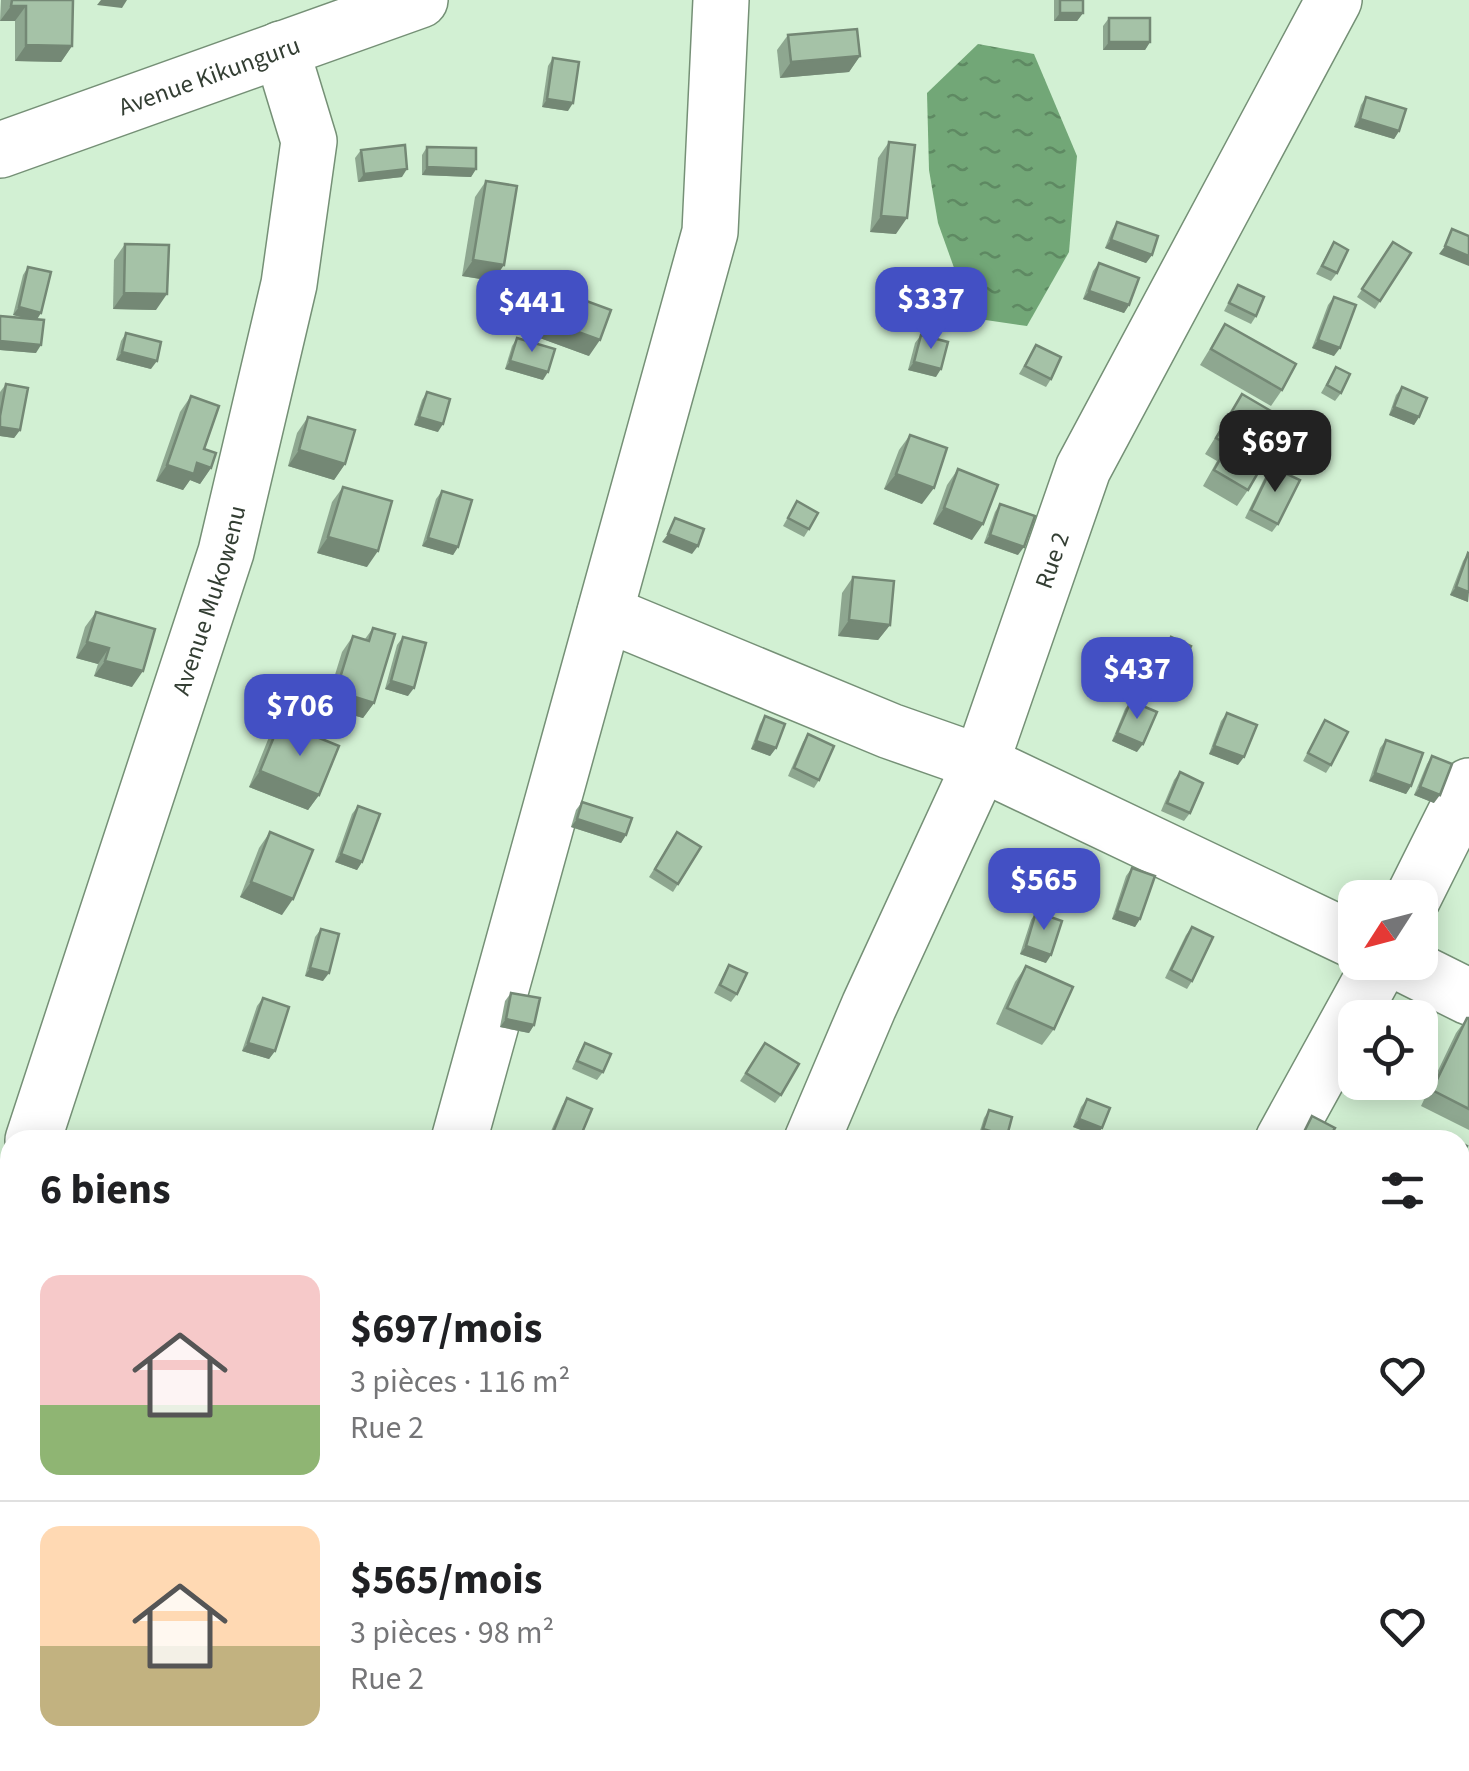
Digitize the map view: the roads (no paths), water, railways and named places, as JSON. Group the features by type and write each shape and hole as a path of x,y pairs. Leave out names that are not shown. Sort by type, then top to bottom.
{"street":[{"name":"Avenue Kikunguru","path":"0,150 420,0"},
{"path":"468,1130 710,232 721,0"},
{"name":"Rue 2","path":"816,1130 981,763 1083,469 1334,0"},
{"name":"Avenue Mukowenu","path":"36,1130 226,552 290,284 308,141 281,49"},
{"path":"605,613 890,731 981,763 1338,933"},
{"path":"1423,880 1469,786"},
{"path":"1289,1130 1371,980"},
{"path":"1435,980 1469,997"}],"water":[{"path":"978,44 1034,54 1077,156 1069,252 1027,326 972,318 938,223 929,170 927,93"}]}
